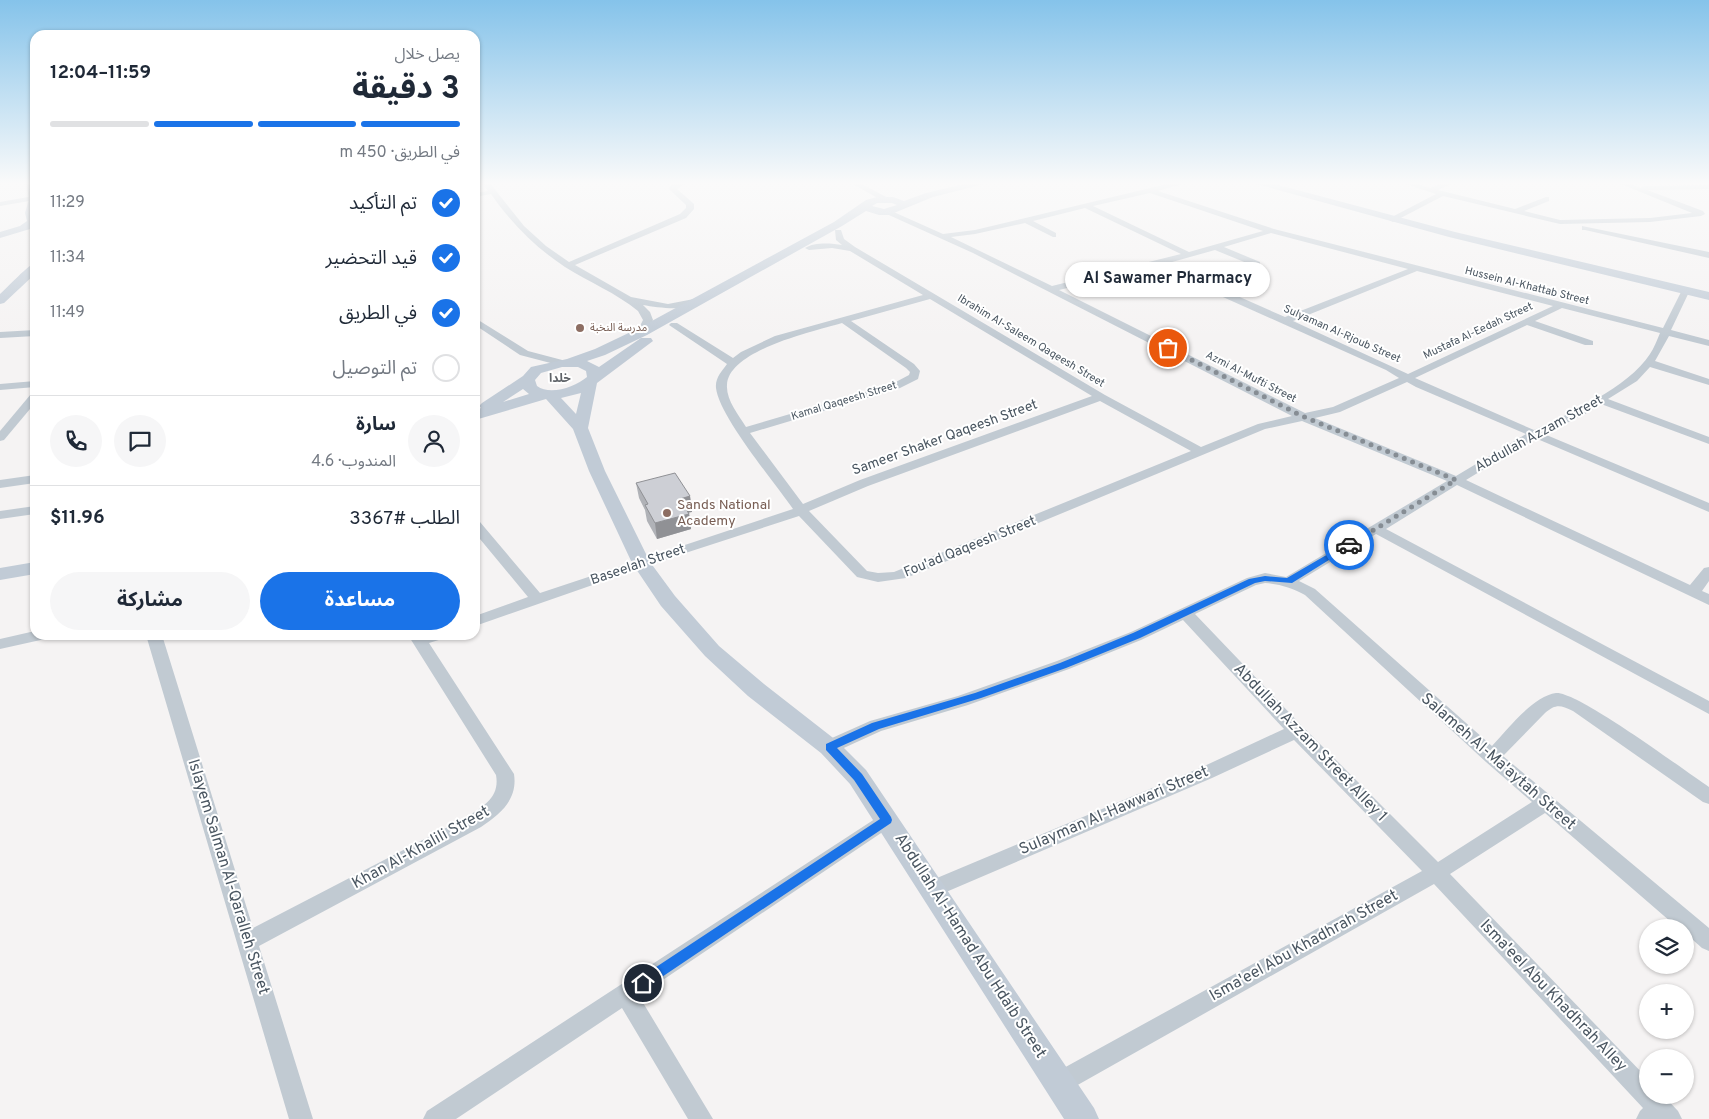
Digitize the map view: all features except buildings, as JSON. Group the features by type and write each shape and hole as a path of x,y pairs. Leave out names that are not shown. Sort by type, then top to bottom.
{"street":[{"path":"528,234 568,264 624,298 648,316 648,322 642,332"},
{"path":"568,264 639,234"},
{"path":"480,411 544,367 600,352 642,332 815,234"},
{"path":"480,414 548,394 573,392 592,381 634,348 834,234"},
{"name":"Ibrahim Al-Saleem Qaqeesh Street","path":"839,234 840,240 852,249 1100,397 1200,451"},
{"name":"Azmi Al-Mufti Street","path":"943,234 951,237"},
{"name":"Azmi Al-Mufti Street","path":"945,234 1302,416 1456,480 1709,600"},
{"path":"951,237 964,234"},
{"path":"1145,234 1189,255"},
{"path":"1051,289 1156,264 1258,234"},
{"name":"Hussein Al-Khattab Street","path":"1287,234 1709,343"},
{"path":"1453,234 1709,296"},
{"path":"1614,234 1709,256"},
{"path":"0,235 30,237"},
{"name":"Ibrahim Al-Saleem Qaqeesh Street","path":"809,248 832,246 852,249"},
{"path":"1216,248 1256,264"},
{"name":"Sulyaman Al-Rjoub Street","path":"1156,264 1390,368 1407,379 1709,508"},
{"path":"1284,321 1414,268"},
{"path":"0,300 30,274"},
{"path":"0,310 30,276"},
{"name":"Abdullah Azzam Street","path":"1289,581 1534,434 1581,412 1633,379 1649,363 1667,332 1686,290"},
{"name":"Fou'ad Qaqeesh Street","path":"931,296 778,338 754,349 733,363 722,379 721,387 726,404 743,431 801,510 862,574 870,578 886,578 906,574 1262,426 1336,410 1407,379"},
{"path":"624,298 642,303 668,306 699,301"},
{"name":"Mustafa Al-Eedah Street","path":"1407,379 1560,306"},
{"name":"Kamal Qaqeesh Street","path":"743,431 896,386 914,377 914,372 910,366 845,321"},
{"path":"1527,322 1589,343"},
{"path":"480,324 524,353 588,366 593,369 592,381 580,428"},
{"path":"674,325 733,363"},
{"path":"0,335 30,333"},
{"path":"524,353 529,377"},
{"path":"1649,363 1709,382"},
{"name":"Abdullah Al-Hamad Abu Hdaib Street","path":"529,377 527,384 530,388 548,394 580,428 597,471 641,564 668,601 712,651 756,690 829,747 858,777 1083,1119"},
{"path":"0,387 30,384"},
{"name":"Sameer Shaker Qaqeesh Street","path":"801,510 864,483 1100,397"},
{"path":"1600,400 1709,442"},
{"path":"0,438 30,402"},
{"path":"0,484 30,480"},
{"name":"Baseelah Street","path":"480,619 801,510"},
{"path":"0,515 30,511"},
{"path":"1376,528 1709,708"},
{"path":"480,531 537,599"},
{"path":"0,574 30,569"},
{"path":"1693,592 1709,571"},
{"path":"829,747 876,726 1025,680 1136,636 1252,581 1265,578 1289,581"},
{"name":"Salameh Al-Ma'aytah Street","path":"1289,581 1310,592 1492,757 1709,942"},
{"name":"Abdullah Azzam Street Alley 1","path":"1185,613 1436,873"},
{"path":"0,644 30,637"},
{"name":"Islayem Salman Al-Qaralleh Street","path":"156,640 301,1119"},
{"name":"Khan Al-Khalili Street","path":"248,941 474,822 490,812 502,801 507,791 505,774 426,640"},
{"path":"1492,757 1533,714 1552,700 1559,699 1585,710 1709,797"},
{"name":"Sulayman Al-Hawwari Street","path":"932,889 1259,750 1296,730"},
{"name":"Isma'eel Abu Khadhrah Street","path":"1059,1082 1307,944 1374,909 1436,873 1545,803"},
{"path":"435,1119 887,820"},
{"name":"Isma'eel Abu Khadhrah Alley","path":"1436,873 1660,1116"},
{"path":"626,994 701,1119"}],"way so far":[{"path":"1168,348 1302,416 1456,480 1349,545"}],"place":[{"name":"مدرسة النخبة","path":"580,328"},
{"name":"Al Sawamer Pharmacy","path":"1168,348"},
{"name":"Sands National Academy","path":"667,513"}],"district":[{"name":"خلدا","path":"560,379"}],"route":[{"path":"643,983 887,820 858,777 845,761 829,747 858,732 978,696 1063,666 1136,636 1239,589 1252,581 1265,578 1289,581 1349,545"}]}
